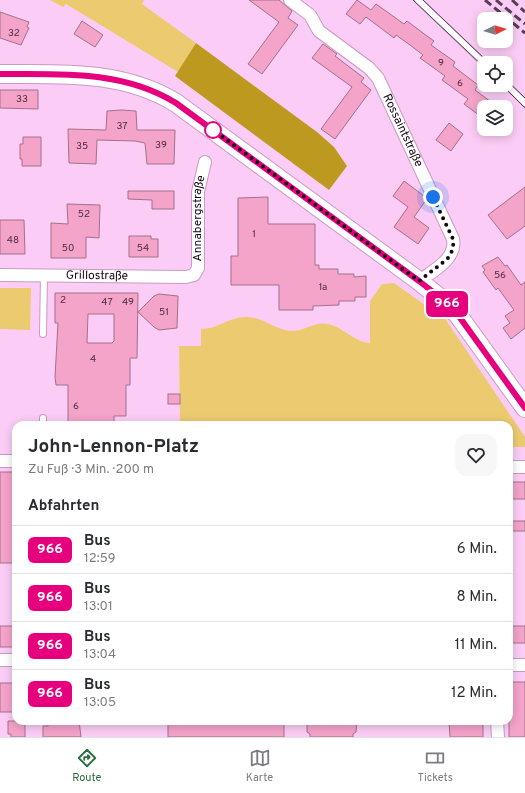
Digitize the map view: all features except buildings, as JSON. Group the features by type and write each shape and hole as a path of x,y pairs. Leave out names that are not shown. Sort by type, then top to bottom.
{"street":[{"name":"Rossaintstraße","path":"290,0 310,15 319,31 368,68 378,78 453,239 450,257 419,281"},
{"path":"0,74 106,77 128,82 167,97 446,302 458,315 525,408"},
{"name":"Annabergstraße","path":"194,275 198,268 198,192 204,162"},
{"name":"Grillostraße","path":"0,275 186,277 194,275"},
{"path":"0,461 12,461"},
{"path":"513,467 525,467"},
{"path":"0,660 12,660"},
{"path":"513,665 525,665"},
{"path":"497,725 498,737"}],"lane":[{"path":"418,0 477,56"},
{"path":"513,91 525,103"},
{"path":"43,334 44,275"}],"shaded area":[{"path":"50,0 144,0 142,4 196,43 178,72 66,4 63,7"},
{"path":"196,43 317,132 334,147 347,166 329,190 175,76"},
{"path":"394,283 446,320 525,437 525,447 513,447 513,421 180,421 179,346 201,346 201,329 213,327 234,319 251,317 280,329 292,331 297,331 323,323 328,324 339,328 359,340 370,343 370,301 382,284"},
{"path":"0,288 31,288 30,330 0,329"}],"tram line":[{"path":"413,0 477,60"},
{"path":"423,0 482,56"},
{"path":"513,87 525,98"},
{"path":"509,92 525,108"}],"railway":[{"path":"485,0 525,33"},
{"path":"496,0 525,24"},
{"path":"512,0 525,12"}],"bus line":[{"name":"966","path":"0,74 52,74 106,77 138,85 167,97 446,302 458,315 525,408"}],"route":[{"path":"213,130 212,129 419,281 450,257 454,242 433,197"}]}
